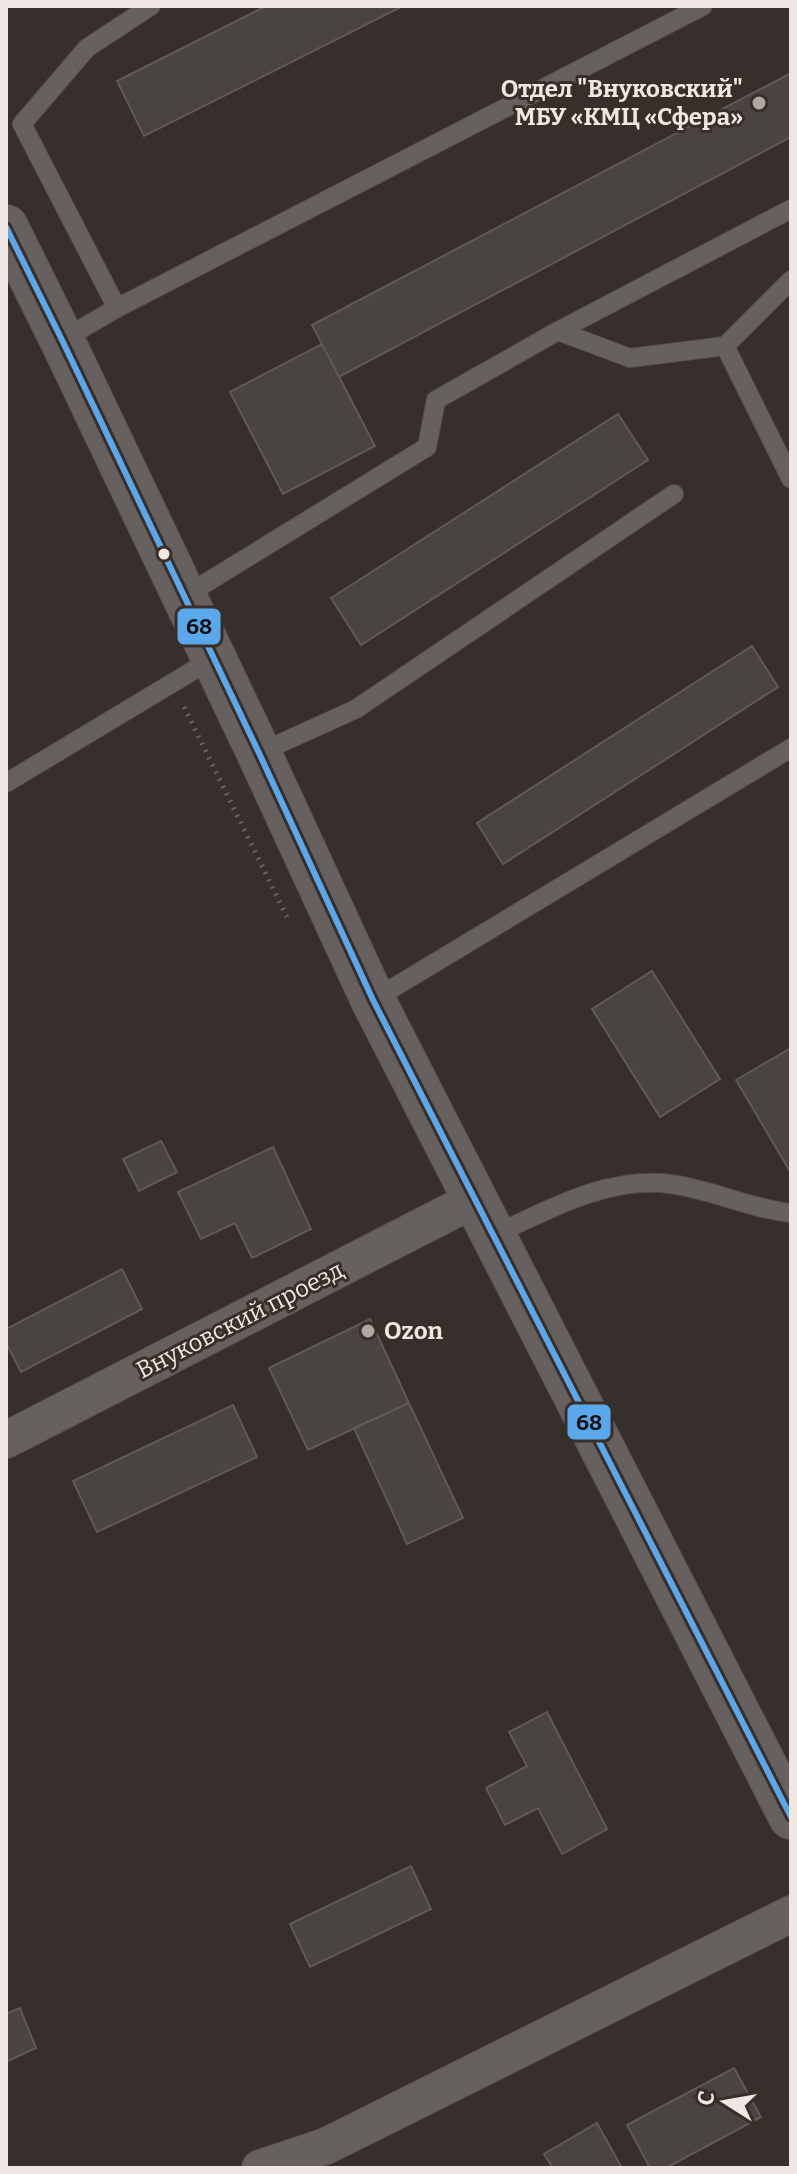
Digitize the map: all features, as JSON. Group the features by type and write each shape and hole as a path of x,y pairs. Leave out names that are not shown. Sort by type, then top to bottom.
{"main road":[{"path":"6,227 214,658 373,1000 791,1817"}],"street":[{"name":"Внуковский проезд","path":"6,1440 484,1217"},
{"path":"260,2168 326,2146 791,1914"}],"lane":[{"path":"117,308 22,124 87,48 151,6"},
{"path":"62,340 117,308 703,6"},
{"path":"183,597 427,447 436,400 558,331 791,209"},
{"path":"558,331 630,358 725,346 791,280"},
{"path":"725,346 791,479"},
{"path":"259,753 356,709 674,494"},
{"path":"6,783 214,658"},
{"path":"373,1000 791,748"},
{"path":"484,1217 585,1193 669,1183 791,1213"}],"building":[{"path":"266,6 403,6 144,136 117,81"},
{"path":"791,73 791,137 339,377 312,325"},
{"path":"322,344 375,446 283,494 230,392"},
{"path":"618,414 648,460 361,645 331,598"},
{"path":"752,646 778,687 503,864 477,823"},
{"path":"652,971 720,1079 660,1117 592,1009"},
{"path":"791,1048 791,1173 736,1080"},
{"path":"161,1141 177,1172 139,1191 123,1159"},
{"path":"273,1147 311,1229 252,1258 235,1223 201,1239 178,1192"},
{"path":"122,1269 142,1309 21,1372 6,1343 6,1329"},
{"path":"370,1319 409,1403 308,1450 269,1368"},
{"path":"409,1403 463,1518 407,1544 354,1428"},
{"path":"233,1405 257,1457 97,1532 73,1481"},
{"path":"547,1712 607,1829 562,1854 538,1808 505,1825 486,1788 527,1766 509,1732"},
{"path":"411,1866 431,1909 310,1967 290,1924"},
{"path":"20,2008 36,2048 6,2062 6,2014"},
{"path":"734,2068 761,2117 666,2168 650,2168 627,2125"},
{"path":"597,2123 622,2168 553,2168 544,2154"}],"transit line":[{"name":"68","path":"6,227 259,753 373,1000 791,1817"}],"place":[{"name":"Отдел \"Внуковский\" МБУ «КМЦ «Сфера»","path":"759,103"},
{"name":"Ozon","path":"368,1331"}]}
